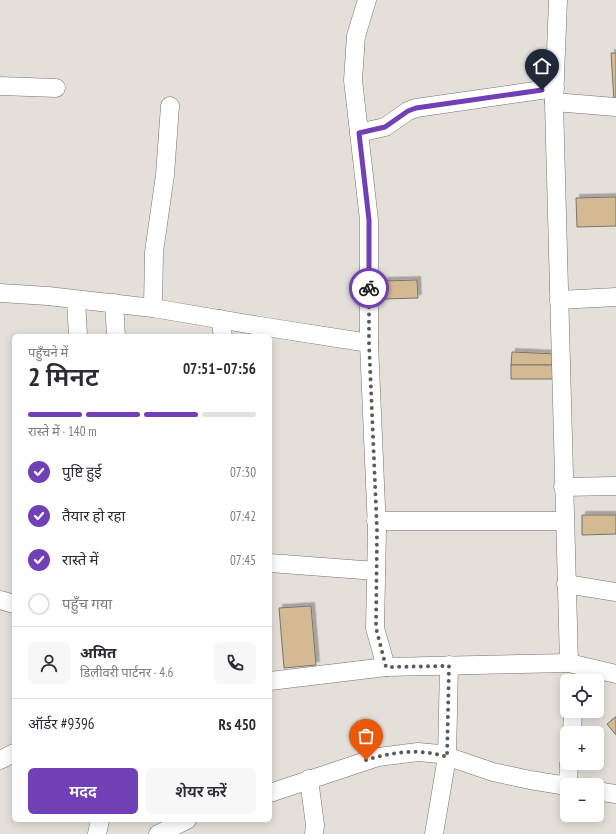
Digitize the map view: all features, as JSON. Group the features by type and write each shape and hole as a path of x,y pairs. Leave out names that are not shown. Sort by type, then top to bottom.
{"street":[{"path":"367,0 356,36 353,80 369,220 369,343 376,521 376,628 386,667"},
{"path":"558,0 554,95 563,487 566,584 574,670"},
{"path":"0,86 56,88"},
{"path":"359,133 385,127 408,111 416,108 554,95 616,107"},
{"path":"153,308 154,252 164,175 170,106"},
{"path":"0,294 114,303 153,308 222,328 369,343"},
{"path":"559,300 616,297"},
{"path":"76,300 78,334"},
{"path":"114,303 116,334"},
{"path":"563,487 616,486"},
{"path":"376,521 564,521"},
{"path":"272,563 376,571"},
{"path":"566,584 616,592"},
{"path":"0,600 12,603"},
{"path":"434,834 447,757 449,666"},
{"path":"272,681 386,667 449,666 574,670 616,674"},
{"path":"272,792 378,757 418,752 432,752 493,772 530,780 560,784"},
{"path":"0,760 12,754"},
{"path":"309,779 314,834"},
{"path":"604,792 616,794"},
{"path":"97,834 100,822"},
{"path":"158,834 183,822"}],"building":[{"path":"611,53 616,53 616,101 614,101"},
{"path":"616,197 616,226 577,227 576,198"},
{"path":"417,280 418,298 384,299 384,281"},
{"path":"512,352 556,354 557,365 511,365"},
{"path":"511,365 557,365 557,379 511,379"},
{"path":"582,515 616,515 616,534 582,535"},
{"path":"311,606 316,665 284,668 279,608"},
{"path":"616,717 616,735 607,724"}],"way so far":[{"path":"366,760 418,752 432,752 447,757 449,666 386,667 376,628 377,530 369,343 369,288"}],"route":[{"path":"369,288 369,220 359,133 385,127 408,111 416,108 542,90"}]}
